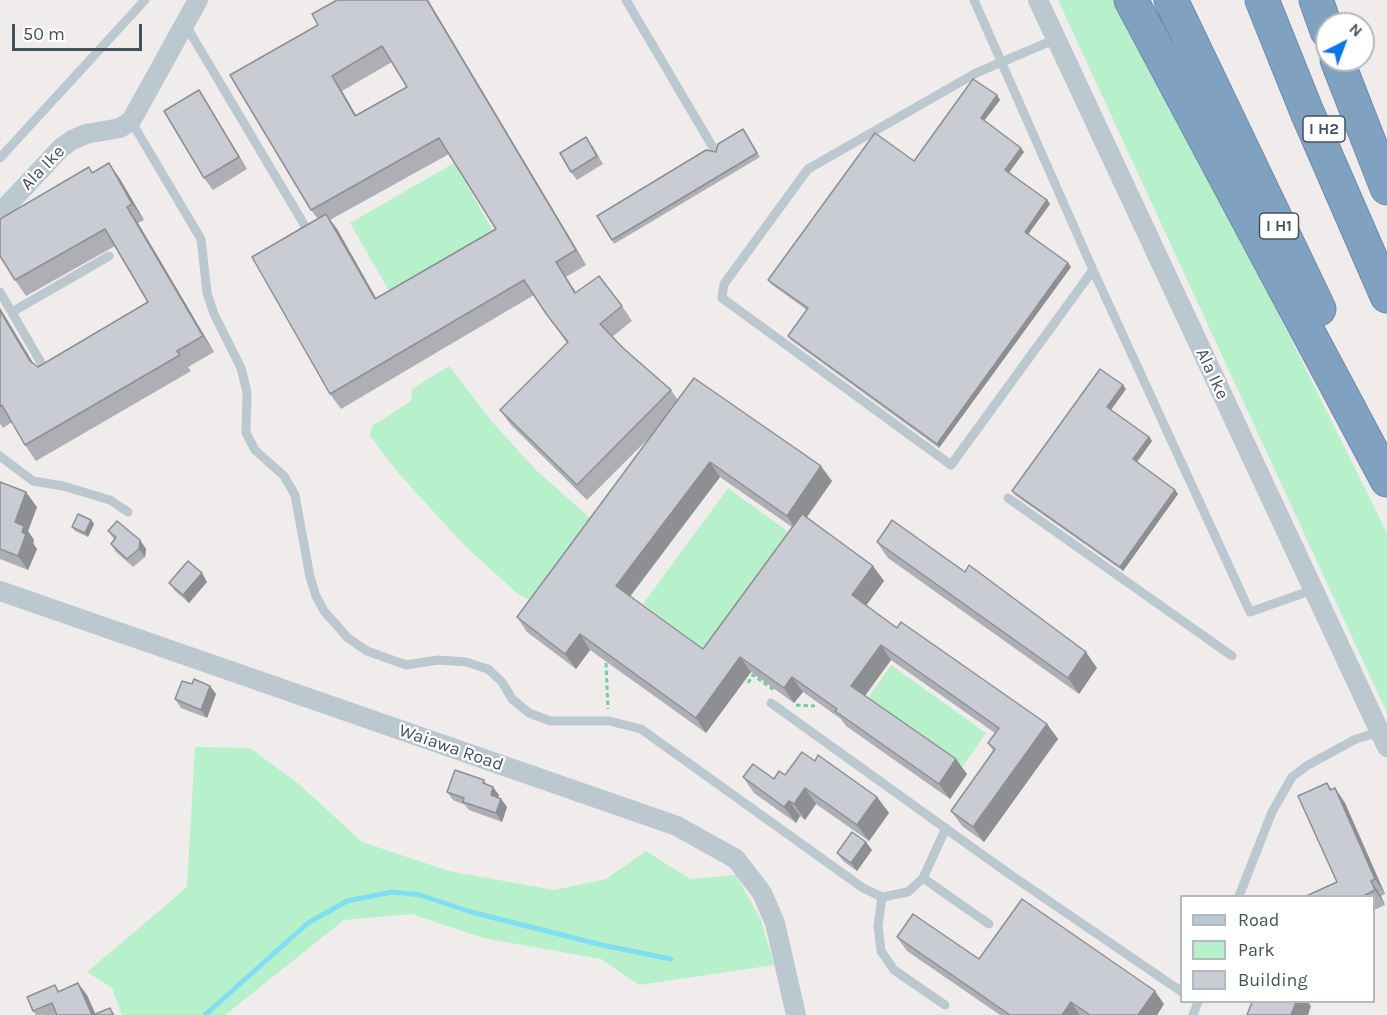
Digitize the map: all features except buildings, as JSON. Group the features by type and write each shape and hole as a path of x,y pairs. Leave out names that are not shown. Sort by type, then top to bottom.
{"highway":[{"path":"1131,0 1387,480"},
{"name":"I H1","path":"1171,0 1387,451"},
{"path":"1262,0 1387,296"},
{"name":"I H2","path":"1279,0 1370,258"},
{"path":"1342,72 1387,188"}],"street":[{"path":"131,121 198,0"},
{"name":"Ala Ike","path":"1038,0 1312,590 1384,739"},
{"name":"Ala Ike","path":"0,213 61,148 86,134 120,128 131,121"},
{"name":"Waiawa Road","path":"0,591 677,825 736,859 762,893 775,923 796,1015"}],"lane":[{"path":"0,158 145,0"},
{"path":"626,0 715,151"},
{"path":"974,0 1093,270 1250,612 1312,590"},
{"path":"185,24 305,226"},
{"path":"1056,39 1002,61 808,170 724,284 722,298 951,465 1093,270"},
{"path":"131,121 201,239 207,293 214,314 242,368 247,392 246,433 255,450 284,476 295,495 310,577 324,611 348,638 386,660 406,664 438,660 466,662 488,669 502,682 512,699 529,713 550,721 609,720 623,723 655,737 863,888 882,897 908,892 923,878 946,828"},
{"path":"12,312 110,256"},
{"path":"0,292 47,373"},
{"path":"0,456 33,481 63,486 110,500 128,512"},
{"path":"1008,498 1232,656"},
{"path":"771,703 1151,973 1180,991"},
{"path":"1240,895 1272,812 1292,777 1308,765 1356,739 1384,739"},
{"path":"923,878 989,924"},
{"path":"882,897 878,926 881,951 894,970 945,1005"}],"path":[{"path":"606,663 609,720"}],"green space":[{"path":"1058,0 1123,0 1387,533 1387,713"},
{"path":"454,163 500,243 396,303 350,223"},
{"path":"449,366 494,424 537,471 596,523 533,601 518,594 465,546 400,475 370,436 372,426 411,401 412,389"},
{"path":"728,488 798,539 712,655 643,604"},
{"path":"891,665 986,733 962,767 867,699"},
{"path":"195,747 250,748 300,785 362,842 449,871 554,890 606,879 646,851 690,879 736,875 761,920 774,965 639,985 601,959 483,938 412,914 344,920 225,1015 122,1015 112,988 87,972 187,887"}],"waterway":[{"path":"205,1015 308,923 347,901 392,892 420,895 471,912 602,945 671,959"}]}
